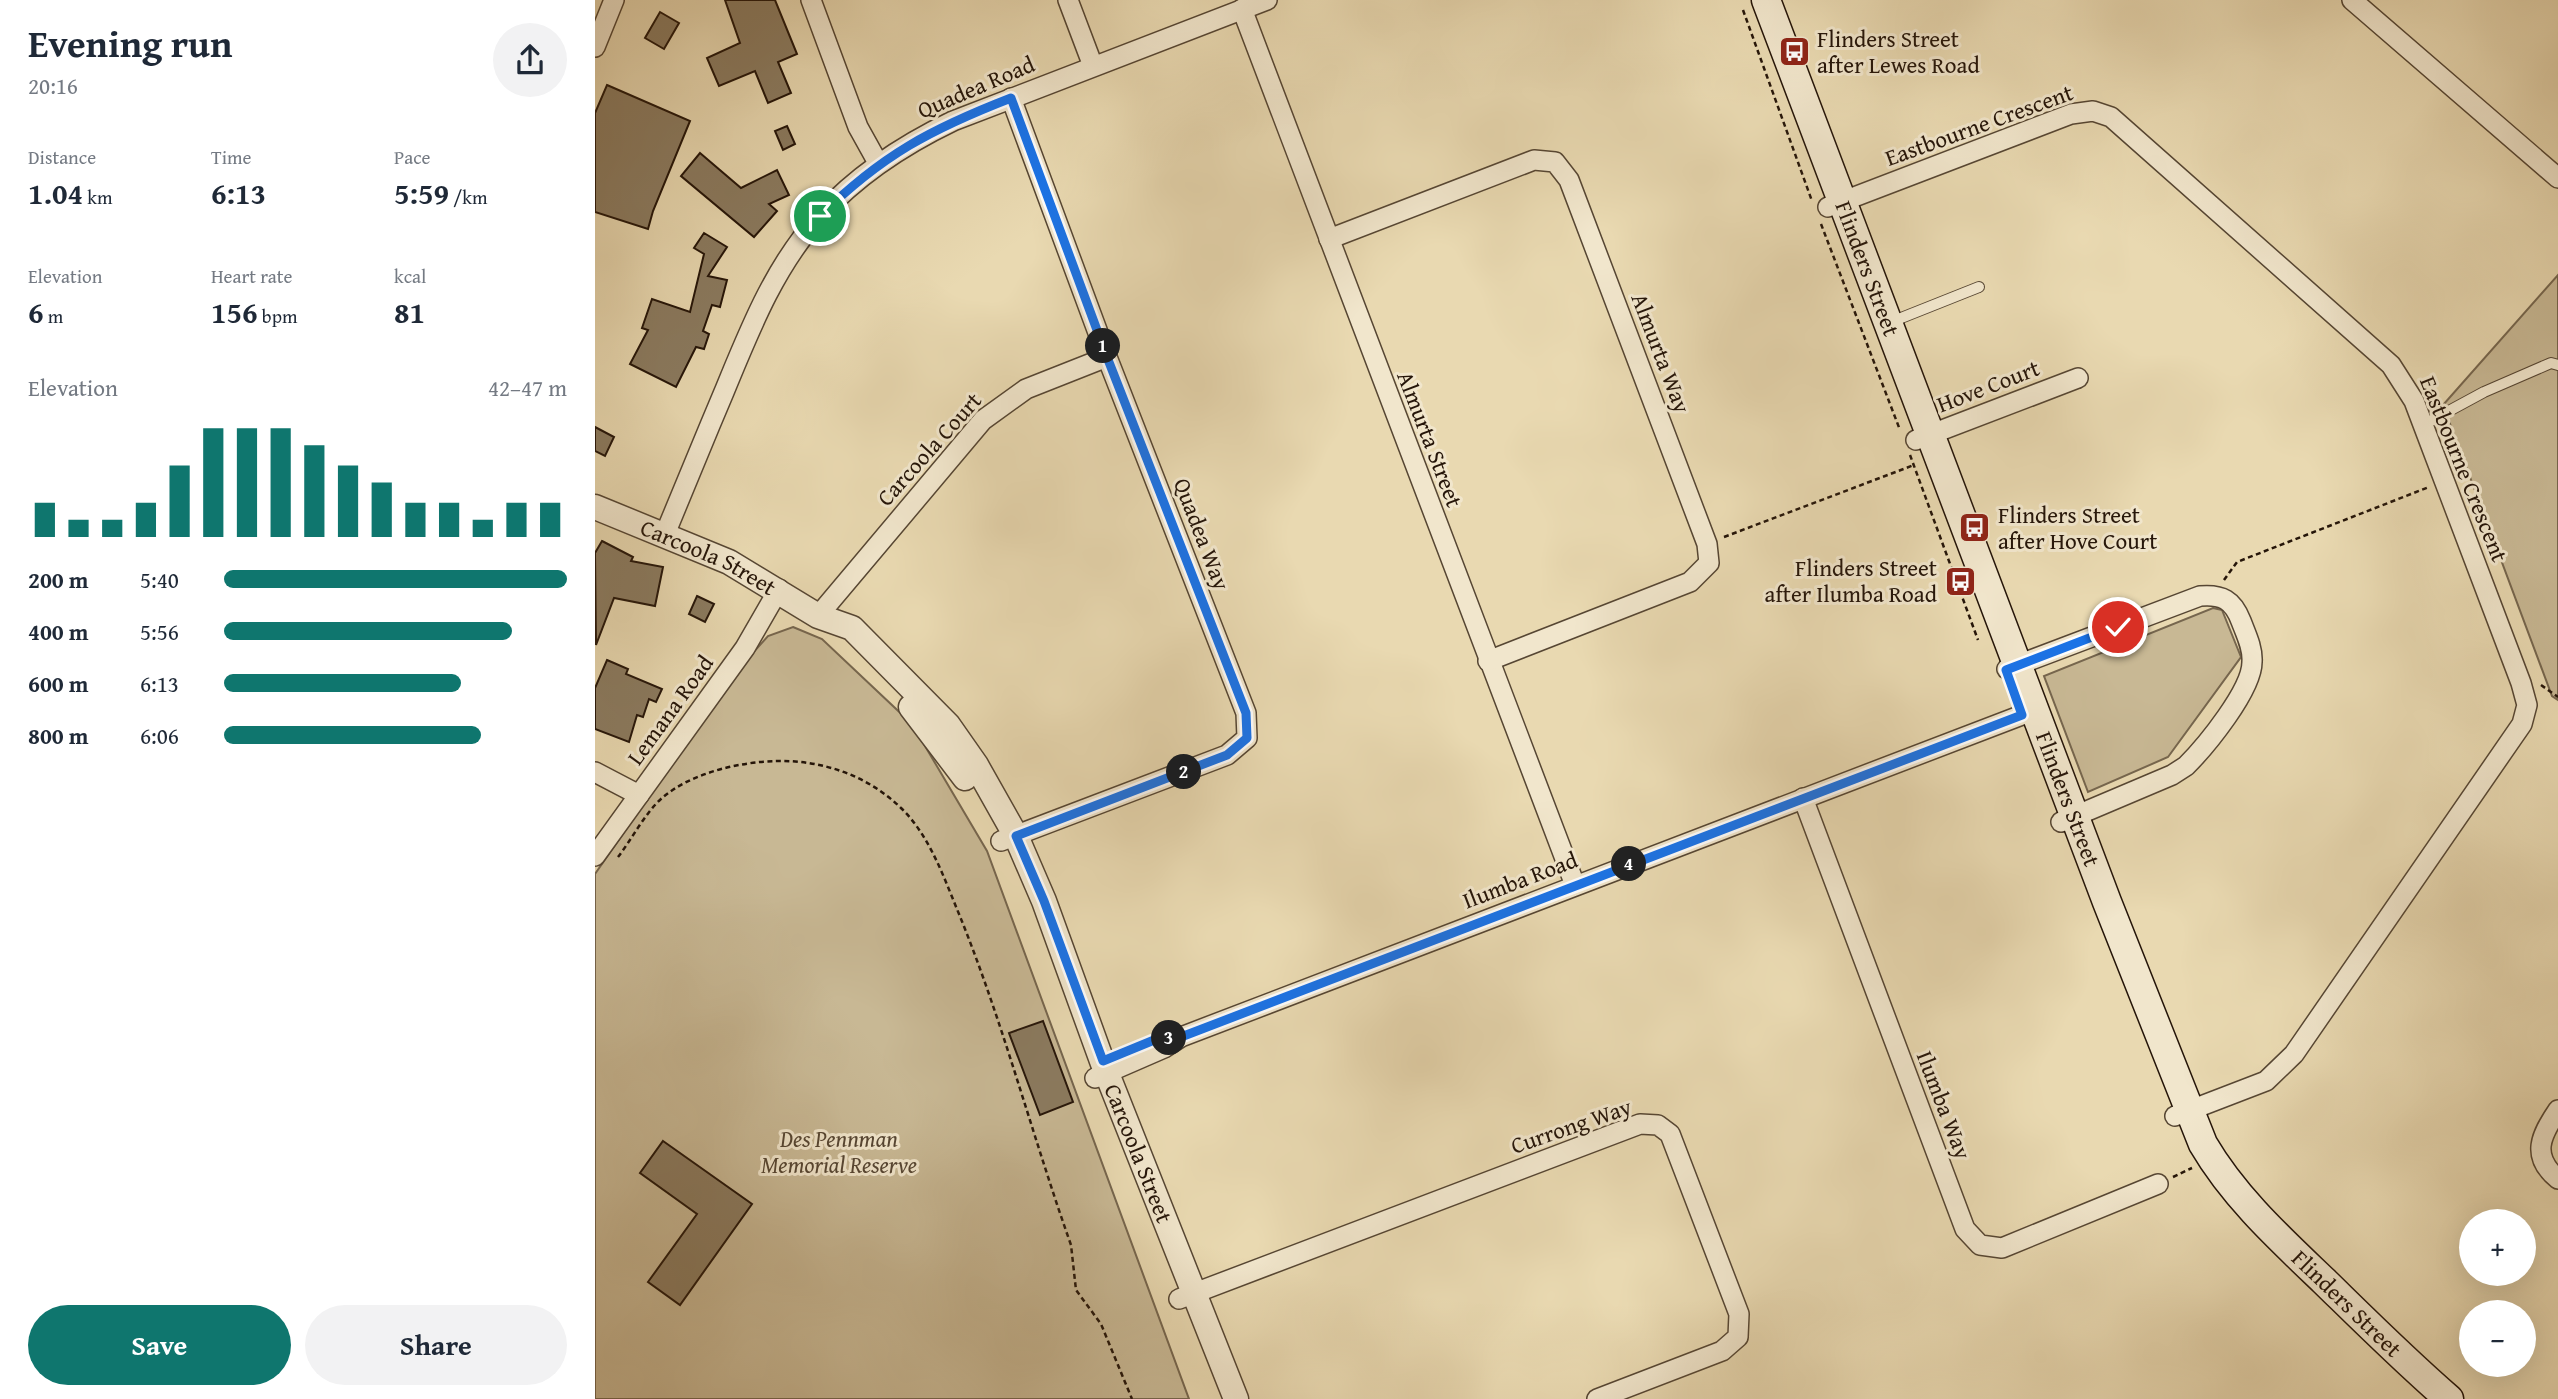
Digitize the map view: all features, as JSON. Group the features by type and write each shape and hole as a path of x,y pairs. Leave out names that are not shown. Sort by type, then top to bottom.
{"main road":[{"name":"Flinders Street","path":"1754,3 1825,208 1915,446 2012,668 2182,1114 2198,1165 2243,1222 2427,1399"},
{"name":"Flinders Street","path":"1825,208 1888,324 1915,446"},
{"name":"Flinders Street","path":"2182,1114 2218,1169 2245,1202 2406,1362 2449,1399"}],"street":[{"path":"595,47 614,0"},
{"path":"811,0 858,127 878,163"},
{"path":"1068,0 1093,66"},
{"name":"Quadea Road","path":"665,534 758,310 786,260 820,216 878,163 953,121 1267,0"},
{"path":"2351,0 2558,178"},
{"name":"Almurta Street","path":"1242,9 1575,885"},
{"name":"Quadea Way","path":"1009,839 1227,755 1247,738 1246,713 1107,357 1011,98"},
{"name":"Eastbourne Crescent","path":"1825,208 2071,114 2093,111 2111,117 2391,365 2404,381 2423,425 2521,683 2527,705 2522,724 2294,1054 2266,1081 2182,1114"},
{"name":"Almurta Way","path":"1329,239 1534,160 1555,162 1569,180 1707,544"},
{"name":"Carcoola Court","path":"818,616 983,420 1026,389 1107,357"},
{"name":"Hove Court","path":"1915,446 2078,378"},
{"name":"Carcoola Street","path":"595,506 729,562 779,589 818,616 852,628 948,725 976,765 1009,839 1024,889 1099,1070 1187,1296 1219,1399"},
{"path":"1488,661 1690,582 1709,563 1707,544"},
{"name":"Lemana Road","path":"595,856 744,648 779,589"},
{"path":"2012,668 2200,596 2214,594 2227,599 2238,612 2252,649 2253,665 2248,684 2186,765 2172,775 2068,819"},
{"name":"Ilumba Road","path":"1099,1070 1164,1048 1181,1037 2029,713"},
{"path":"595,772 639,795"},
{"name":"Ilumba Way","path":"1803,798 1965,1230 1980,1245 2002,1248 2158,1184"},
{"path":"2558,1110 2542,1135 2539,1151 2546,1167 2558,1179"},
{"name":"Currong Way","path":"1187,1296 1640,1124 1658,1125 1670,1134 1739,1314 1738,1337 1722,1351 1597,1399"},
{"name":"Carcoola Street","path":"1187,1296 1236,1399"}],"lane":[{"path":"1888,324 1969,297 1979,288"},
{"path":"2423,425 2484,392 2551,363 2558,365"}],"path":[{"path":"1754,3 1825,208 1915,446 1978,640"},
{"path":"1707,544 1915,446"},
{"path":"2214,594 2237,562 2445,481"},
{"path":"616,860 660,799 670,792 702,776 761,762 801,761 835,766 901,807 922,833 977,959 1071,1245 1076,1290 1101,1324 1132,1399"},
{"path":"2158,1184 2198,1165"}],"green space":[{"path":"2558,275 2558,700 2552,696 2443,405"},
{"path":"2213,608 2222,610 2241,657 2168,757 2088,792 2044,676"},
{"name":"Des Pennman Memorial Reserve","path":"793,627 822,639 912,724 987,851 1189,1399 595,1399 595,874 733,675 768,636"}],"building":[{"path":"725,0 775,0 797,54 778,62 791,93 768,103 755,71 719,86 707,58 740,43"},
{"path":"660,12 679,23 664,49 645,38"},
{"path":"607,85 690,121 648,229 595,212 595,113"},
{"path":"787,126 795,144 783,150 775,131"},
{"path":"700,153 741,188 777,170 789,195 769,204 777,211 754,237 681,176"},
{"path":"704,233 727,247 708,276 727,280 720,307 712,305 703,331 709,334 704,349 696,347 676,387 630,364 648,330 642,328 652,299 690,312 704,254 694,248"},
{"path":"595,427 614,437 605,456 595,451"},
{"path":"602,541 633,557 631,561 663,567 655,606 614,598 596,645 595,553"},
{"path":"697,596 714,604 705,622 689,614"},
{"path":"607,660 628,669 626,674 662,689 656,702 649,699 643,717 637,715 629,742 595,729 595,688"},
{"path":"1043,1021 1073,1102 1040,1115 1009,1033"},
{"path":"663,1141 752,1204 680,1305 648,1282 697,1214 640,1173"}],"place":[{"name":"Flinders Street after Lewes Road","path":"1794,52"},
{"name":"Flinders Street after Hove Court","path":"1975,528"},
{"name":"Flinders Street after Ilumba Road","path":"1960,581"}],"route":[{"path":"820,216 852,184 915,139 1011,98 1107,357 1246,713 1247,738 1227,755 1016,836 1044,901 1103,1061 1159,1038 1181,1037 2022,715 2006,670 2118,627"}]}
